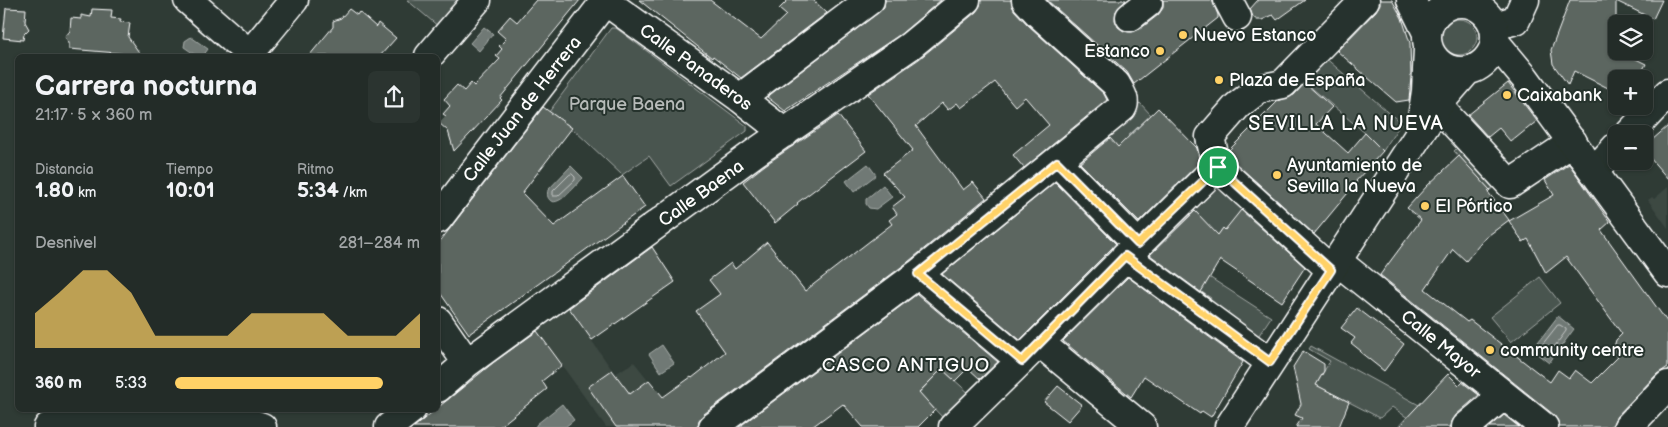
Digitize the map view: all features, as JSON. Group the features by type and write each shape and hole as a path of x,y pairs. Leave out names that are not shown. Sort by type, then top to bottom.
{"street":[{"path":"188,0 249,54"},
{"path":"251,54 294,0"},
{"path":"431,54 477,0"},
{"path":"740,98 870,0"},
{"name":"Calle Baena","path":"440,386 467,364 756,152 910,46 966,0"},
{"path":"713,427 918,274 1122,108 1124,104 1123,98 1116,84 1026,0"},
{"path":"953,427 1031,352 1217,164 1210,137 1237,106 1259,89 1283,84 1365,0"},
{"path":"1411,0 1433,57 1439,64 1457,72 1476,68 1493,42 1516,20 1525,0"},
{"name":"Calle Panaderos","path":"606,1 785,133"},
{"name":"Calle Juan de Herrera","path":"440,215 606,1"},
{"path":"1420,134 1426,91 1430,22 1437,12 1456,1 1480,8 1488,16 1493,42 1517,67 1668,273"},
{"path":"1228,427 1438,106 1467,71"},
{"path":"1638,125 1668,93"},
{"path":"1438,106 1510,184 1573,142"},
{"path":"1594,171 1608,156"},
{"path":"1057,162 1131,250 1270,362"},
{"name":"Calle Mayor","path":"1217,164 1334,266 1544,427"},
{"path":"918,274 1142,427"},
{"path":"440,324 467,364"},
{"path":"1628,427 1668,385"},
{"path":"1466,427 1504,395"},
{"path":"389,427 408,412"},
{"path":"48,427 101,418 253,419"}],"shaded area":[{"path":"1668,187 1668,228 1648,200 1652,197 1654,199"},
{"path":"566,304 615,374 634,362 686,427 606,427 536,329"}],"green space":[{"path":"407,0 462,0 439,27"},
{"path":"1459,19 1466,20 1472,24 1476,30 1476,44 1472,50 1466,54 1459,55 1452,54 1446,50 1442,44 1441,37 1442,30 1446,24 1452,20"},
{"name":"Parque Baena","path":"611,28 616,28 747,126 747,131 671,186 649,156 622,175 572,128 549,112"},
{"path":"1323,56 1401,123 1383,151 1365,133 1300,78"},
{"path":"1140,103 1151,115 1128,136 1136,144 1124,154 1107,135"},
{"path":"1459,146 1502,181 1490,190 1454,151"},
{"path":"1216,181 1244,206 1226,231 1223,228 1215,240 1209,226 1190,206"},
{"path":"1209,277 1271,317 1253,344 1204,309 1211,298 1200,291"},
{"path":"1540,277 1560,303 1511,342 1490,317"},
{"path":"1311,346 1419,405 1421,427 1392,407 1380,418 1316,385 1330,361 1309,349"},
{"path":"942,369 971,395 945,420 919,393"}],"water":[{"path":"484,27 493,34 479,51 470,43"},
{"path":"191,37 208,49 204,54 194,54 184,47 185,41"},
{"path":"868,164 876,175 854,192 846,181"},
{"path":"571,166 583,178 563,198 555,202 551,201 548,196 548,190"},
{"path":"883,185 892,197 876,209 869,208 866,204 866,199"},
{"path":"1558,316 1574,329 1549,363 1532,350"},
{"path":"662,345 674,363 661,372 649,354"},
{"path":"562,404 574,420 565,427 535,427 537,424"}],"building":[{"path":"536,0 580,0 500,98 502,100 454,151 448,131 440,124 446,116 443,114 450,106 444,99 457,85 464,91 471,83 474,86 500,59 496,56 502,49 499,46 506,39 497,31 510,16 517,22"},
{"path":"639,0 710,0 761,39 786,15 779,9 788,0 813,0 827,13 741,78 713,56 712,58"},
{"path":"885,0 941,0 901,34 785,111 767,97 879,12 884,7"},
{"path":"981,0 1011,0 1014,10 1028,25 1104,94 1107,100 1024,168 1013,155 1049,125 1025,97 1015,106 995,82 961,108 957,103 948,110 942,103 916,126 963,190 973,182 986,198 908,262 704,414 699,420 698,427 616,427 588,387 612,370 630,394 649,380 663,397 692,378 725,352 696,311 720,294 709,280 731,263 735,269 767,242 805,291 892,224 889,220 897,214 892,207 905,197 883,173 913,150 868,94 919,59 976,12"},
{"path":"1047,0 1126,0 1116,11 1115,20 1118,27 1124,31 1132,32 1140,29 1158,15 1163,8 1163,0 1212,0 1218,18 1134,84 1127,72"},
{"path":"1258,0 1305,0 1277,20 1273,15 1257,20 1253,17 1250,9"},
{"path":"1380,0 1392,0 1402,18 1410,43 1411,77 1409,100 1396,102 1337,51 1376,11"},
{"path":"1570,0 1662,0 1653,19 1653,15 1645,15 1616,1 1616,15 1608,15 1608,60 1638,60 1646,64 1643,70 1608,70 1608,88 1574,71 1568,85 1553,64 1551,50"},
{"path":"6,8 26,9 25,22 29,29 24,34 23,40 3,38"},
{"path":"92,9 112,10 111,18 121,19 120,22 130,23 128,37 140,54 69,49 69,43 65,37 70,31 71,18 81,19 81,15 91,17"},
{"path":"349,9 357,15 359,12 376,27 378,23 396,38 382,54 311,54 333,27 333,21 341,18"},
{"path":"1305,83 1332,107 1316,124 1348,153 1365,133 1383,151 1356,181 1314,234 1231,159 1229,150 1278,101 1294,95"},
{"path":"1508,83 1537,121 1511,142 1499,128 1488,137 1468,115"},
{"path":"543,107 572,128 522,193 554,226 623,176 645,207 469,334 440,293 440,241"},
{"path":"1158,108 1197,148 1200,162 1139,222 1080,163 1110,138 1118,147"},
{"path":"838,115 866,151 797,203 775,223 743,182"},
{"path":"1668,126 1668,179 1653,162 1653,139"},
{"path":"1459,156 1490,190 1488,192 1509,220 1485,238 1466,261 1453,249 1425,289 1467,322 1470,320 1550,382 1558,370 1569,378 1575,370 1592,383 1618,357 1614,352 1614,347 1616,340 1622,334 1566,257 1546,273 1528,239 1523,242 1509,221 1554,195 1545,180 1569,164 1610,222 1601,230 1668,323 1668,367 1657,374 1617,416 1611,427 1559,427 1554,415 1380,275 1421,220 1407,208"},
{"path":"1055,182 1116,244 1020,340 942,274"},
{"path":"1241,210 1305,267 1282,302 1220,260 1201,292 1210,299 1150,255 1195,211 1218,235 1223,228 1225,230"},
{"path":"652,247 675,282 592,340 569,308"},
{"path":"1128,277 1243,362 1211,417 1202,411 1200,414 1144,376 1131,397 1063,341"},
{"path":"917,294 998,362 980,379 968,368 955,381 942,369 919,392 935,410 918,427 863,427 843,404 812,427 739,427"},
{"path":"1357,308 1404,344 1384,371 1351,343 1355,338 1341,328"},
{"path":"537,331 562,365 542,381 547,389 499,427 414,427 432,412 440,412 440,406 494,362"},
{"path":"1303,351 1324,364 1324,371 1316,385 1349,402 1339,427 1296,427 1302,418 1295,415 1301,404 1293,367"},
{"path":"1448,374 1459,385 1462,382 1479,395 1456,415 1451,427 1398,427"},
{"path":"1058,386 1082,405 1068,421 1044,402"},
{"path":"1504,415 1519,427 1490,427"}],"place":[{"name":"Nuevo Estanco","path":"1183,35"},
{"name":"Estanco","path":"1160,51"},
{"name":"Plaza de España","path":"1219,80"},
{"name":"Caixabank","path":"1507,95"},
{"name":"Ayuntamiento de Sevilla la Nueva","path":"1277,175"},
{"name":"El Pórtico","path":"1425,206"},
{"name":"community centre","path":"1490,350"}],"district":[{"name":"SEVILLA LA NUEVA","path":"1346,123"},
{"name":"CASCO ANTIGUO","path":"906,364"}],"route":[{"path":"1057,162 1138,244 1218,167 1331,270 1270,362 1125,256 1022,361 918,274 1057,162"}]}
